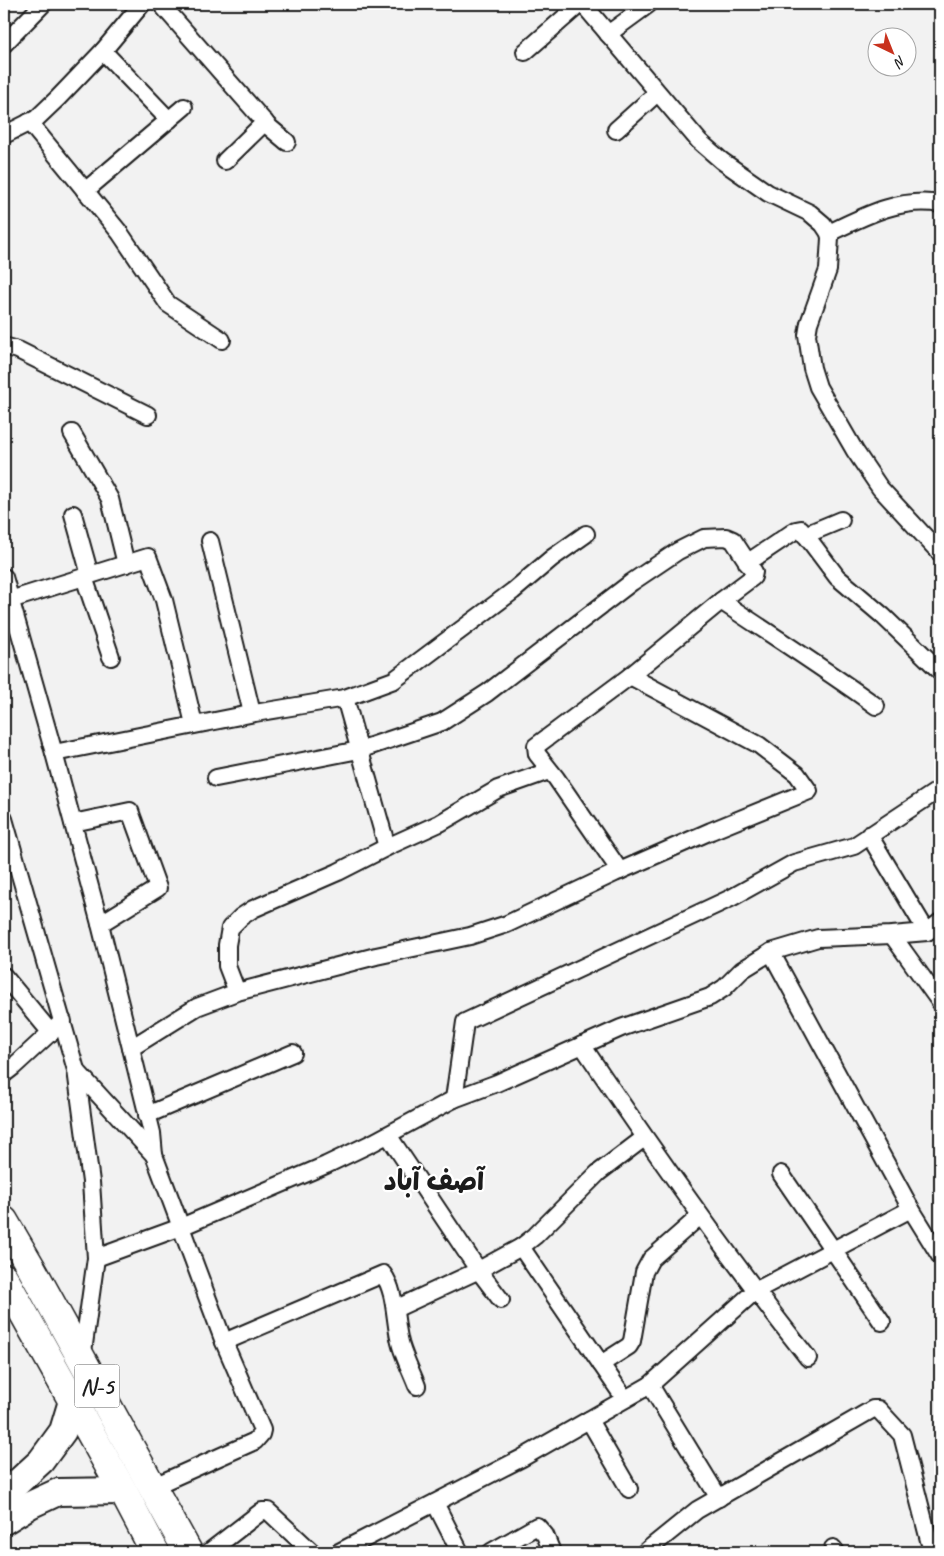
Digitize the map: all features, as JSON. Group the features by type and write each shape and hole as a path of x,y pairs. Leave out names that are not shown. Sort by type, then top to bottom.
{"highway":[{"name":"N-5","path":"4,1221 32,1268 188,1552"},
{"name":"N-5","path":"4,1278 154,1552"}],"main road":[{"path":"4,1495 41,1460 63,1432 72,1402"},
{"path":"4,1521 30,1504 58,1492 122,1491"}],"street":[{"path":"4,44 43,4"},
{"path":"4,135 36,119 103,51 142,4"},
{"path":"161,4 265,122 288,142"},
{"path":"525,52 581,4 699,141 722,161 768,193 810,213 823,224 829,232 828,270 809,323 807,335 812,368 818,387 855,451 880,488 940,553"},
{"path":"608,34 649,4"},
{"path":"103,51 169,120"},
{"path":"616,130 657,93"},
{"path":"85,191 184,107"},
{"path":"29,122 120,233 168,304 222,340"},
{"path":"225,161 265,122"},
{"path":"829,232 876,211 898,204 927,202 940,204"},
{"path":"4,346 18,350 148,416"},
{"path":"72,433 110,499 126,564"},
{"path":"73,514 87,576 111,657"},
{"path":"805,535 841,520"},
{"path":"747,563 796,530 801,529 837,577 883,616 940,671"},
{"path":"54,753 252,713 345,698 394,680 514,591 552,558 586,534"},
{"path":"216,778 359,750 442,722 487,693 632,582 678,551 704,538 726,537 733,540 754,572 753,577 630,676 536,746 537,754 556,778 620,872"},
{"path":"210,542 252,713"},
{"path":"10,600 148,557 164,600 194,724"},
{"path":"4,577 100,924 147,1115 154,1155 224,1342 262,1430 255,1441 152,1487"},
{"path":"721,601 876,706"},
{"path":"131,1048 197,1006 237,992 376,956 470,936 507,924 711,831 809,791 797,774 759,745 630,676"},
{"path":"345,698 386,846"},
{"path":"237,992 227,966 227,945 230,928 241,917 253,909 338,872 386,846 440,823 498,789 549,771"},
{"path":"454,1099 465,1022 731,898 794,863 854,846 940,789"},
{"path":"73,823 130,811 158,888 100,924"},
{"path":"4,818 76,1070 92,1182 96,1258 82,1359"},
{"path":"869,835 927,932"},
{"path":"96,1258 181,1227 326,1165 388,1135 454,1099 497,1083 621,1028 710,997 724,988 742,970 771,952 818,938 892,936 927,932 940,922"},
{"path":"892,936 940,1002"},
{"path":"771,952 911,1209 940,1256"},
{"path":"5,979 51,1033"},
{"path":"4,1074 63,1021"},
{"path":"582,1045 644,1138 700,1216 755,1291 808,1358"},
{"path":"147,1115 293,1053"},
{"path":"76,1070 154,1155"},
{"path":"388,1135 501,1300"},
{"path":"395,1309 479,1270 521,1247 535,1236 598,1173 644,1138"},
{"path":"782,1174 882,1322"},
{"path":"339,1552 522,1458 650,1386 755,1291 911,1209"},
{"path":"601,1364 629,1346 632,1341 644,1272 651,1259 700,1216"},
{"path":"521,1247 625,1399"},
{"path":"224,1342 383,1274 395,1309 400,1345 417,1386"},
{"path":"650,1386 720,1498"},
{"path":"645,1552 697,1510 873,1409 878,1409 902,1434 932,1552"},
{"path":"589,1420 630,1490"},
{"path":"435,1503 460,1552"},
{"path":"209,1552 262,1511 268,1511 312,1552"},
{"path":"491,1552 538,1526 545,1535 552,1552"}],"district":[{"name":"آصف آباد","path":"434,1180"}]}
